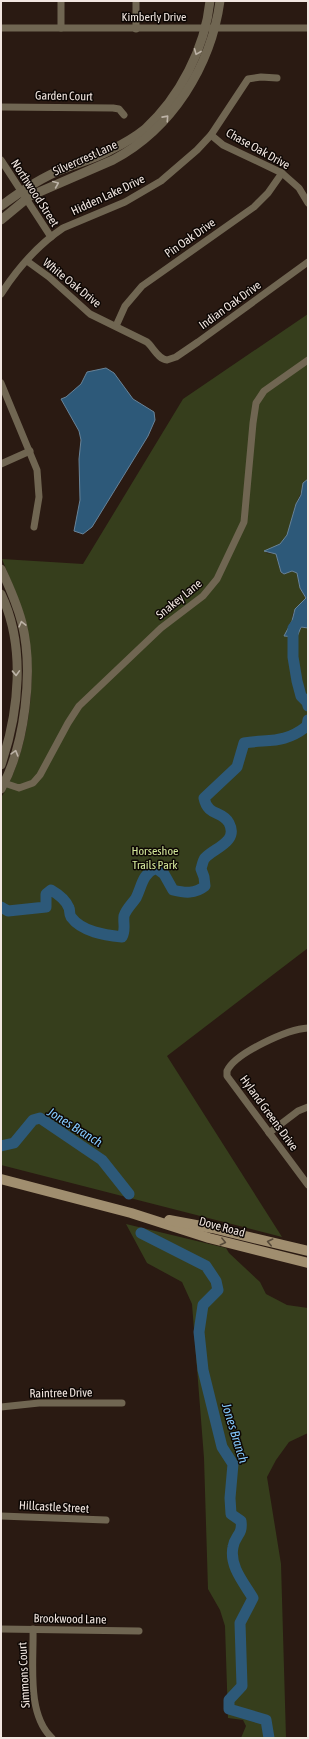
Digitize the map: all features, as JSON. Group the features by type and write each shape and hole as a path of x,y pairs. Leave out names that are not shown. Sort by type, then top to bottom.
{"main road":[{"name":"Dove Road","path":"1,1179 131,1213 209,1238 308,1263"},
{"name":"Dove Road","path":"131,1213 212,1228 308,1251"}],"street":[{"path":"61,1 61,28"},
{"path":"136,1 136,28"},
{"name":"Silvercrest Lane","path":"1,206 20,191 56,172 108,152 144,130 162,110 183,80 197,53 210,1"},
{"name":"Silvercrest Lane","path":"1,220 26,199 46,188 120,156 152,134 169,115 189,88 215,28 220,1"},
{"name":"Kimberly Drive","path":"1,28 308,28"},
{"name":"Hidden Lake Drive","path":"1,294 27,261 51,237 63,228 148,190 197,150 211,135 248,79 261,77 277,78"},
{"name":"Garden Court","path":"1,107 113,108 119,109 124,115"},
{"name":"Chase Oak Drive","path":"211,135 223,145 282,174 299,188 308,202"},
{"name":"Northwood Street","path":"1,160 51,237"},
{"name":"Pin Oak Drive","path":"116,326 125,306 142,286 254,207 268,193 282,174"},
{"name":"White Oak Drive","path":"27,261 49,277 90,314 147,342 163,360"},
{"name":"Indian Oak Drive","path":"163,360 176,357 308,262"},
{"name":"Snakey Lane","path":"2,785 19,788 34,784 79,706 161,628 203,596 217,579 244,522 252,423 256,403 264,391 308,360"},
{"path":"1,383 30,452 39,481 38,506 34,527"},
{"path":"1,464 30,452"},
{"path":"1,569 22,623 26,649 24,716 17,749 2,785"},
{"path":"1,594 13,631 17,679 14,714 1,765"},
{"name":"Hyland Greens Drive","path":"308,1028 275,1037 240,1058 227,1071 228,1076 308,1185"},
{"path":"269,1133 298,1112 308,1107"},
{"name":"Raintree Drive","path":"1,1407 39,1403 122,1403"},
{"name":"Hillcastle Street","path":"1,1516 106,1520"},
{"name":"Brookwood Lane","path":"1,1629 139,1632"},
{"name":"Simmons Court","path":"33,1629 34,1700 38,1718 47,1734 52,1738"}],"green space":[{"name":"Horseshoe Trails Park","path":"308,314 308,479 303,483 287,536 282,542 266,553 276,554 281,573 284,574 292,571 297,573 300,588 306,598 293,613 292,621 288,626 299,630 301,627 308,628 308,948 167,1056 282,1237 1,1165 1,798 11,780 24,739 31,695 32,674 31,652 24,615 2,559 83,564 183,399"},
{"path":"126,1224 226,1248 229,1253 260,1282 266,1294 287,1305 308,1308 308,1433 289,1442 276,1460 267,1477 281,1564 286,1738 241,1738 246,1726 243,1720 228,1718 225,1626 220,1610 208,1589 204,1458 192,1304 182,1282 147,1263"}],"water":[{"path":"106,368 114,373 133,399 154,412 155,420 148,436 92,527 83,534 74,531 80,500 79,459 81,440 79,431 61,399 66,397 81,384 87,372"},
{"path":"308,479 308,628 301,627 297,637 284,636 292,621 295,609 306,598 300,588 297,573 292,571 284,574 281,572 276,554 264,551 280,544 287,535 296,504 301,495 303,483"}],"waterway":[{"name":"Jones Branch","path":"308,610 293,628 293,657 297,681 301,696 307,702 308,706"},
{"name":"Jones Branch","path":"1,907 8,911 46,907 46,894 51,890 64,900 68,905 71,917 81,926 101,934 122,937 124,932 125,913 136,898 145,877 151,871 156,868 164,874 173,890 190,892 201,889 205,886 201,869 205,858 224,844 231,835 229,823 223,816 212,811 206,804 204,798 237,767 244,743 277,740 291,736 307,726 308,720"},
{"name":"Jones Branch","path":"1,1146 14,1143 33,1120 40,1118 102,1160 129,1194"},
{"name":"Jones Branch","path":"141,1233 206,1266 216,1281 218,1290 203,1305 199,1332 203,1370 222,1447 233,1464 230,1498 231,1514 241,1521 241,1529 233,1547 233,1561 238,1574 253,1598 240,1623 242,1686 229,1700 229,1709 266,1720 269,1738"}]}
